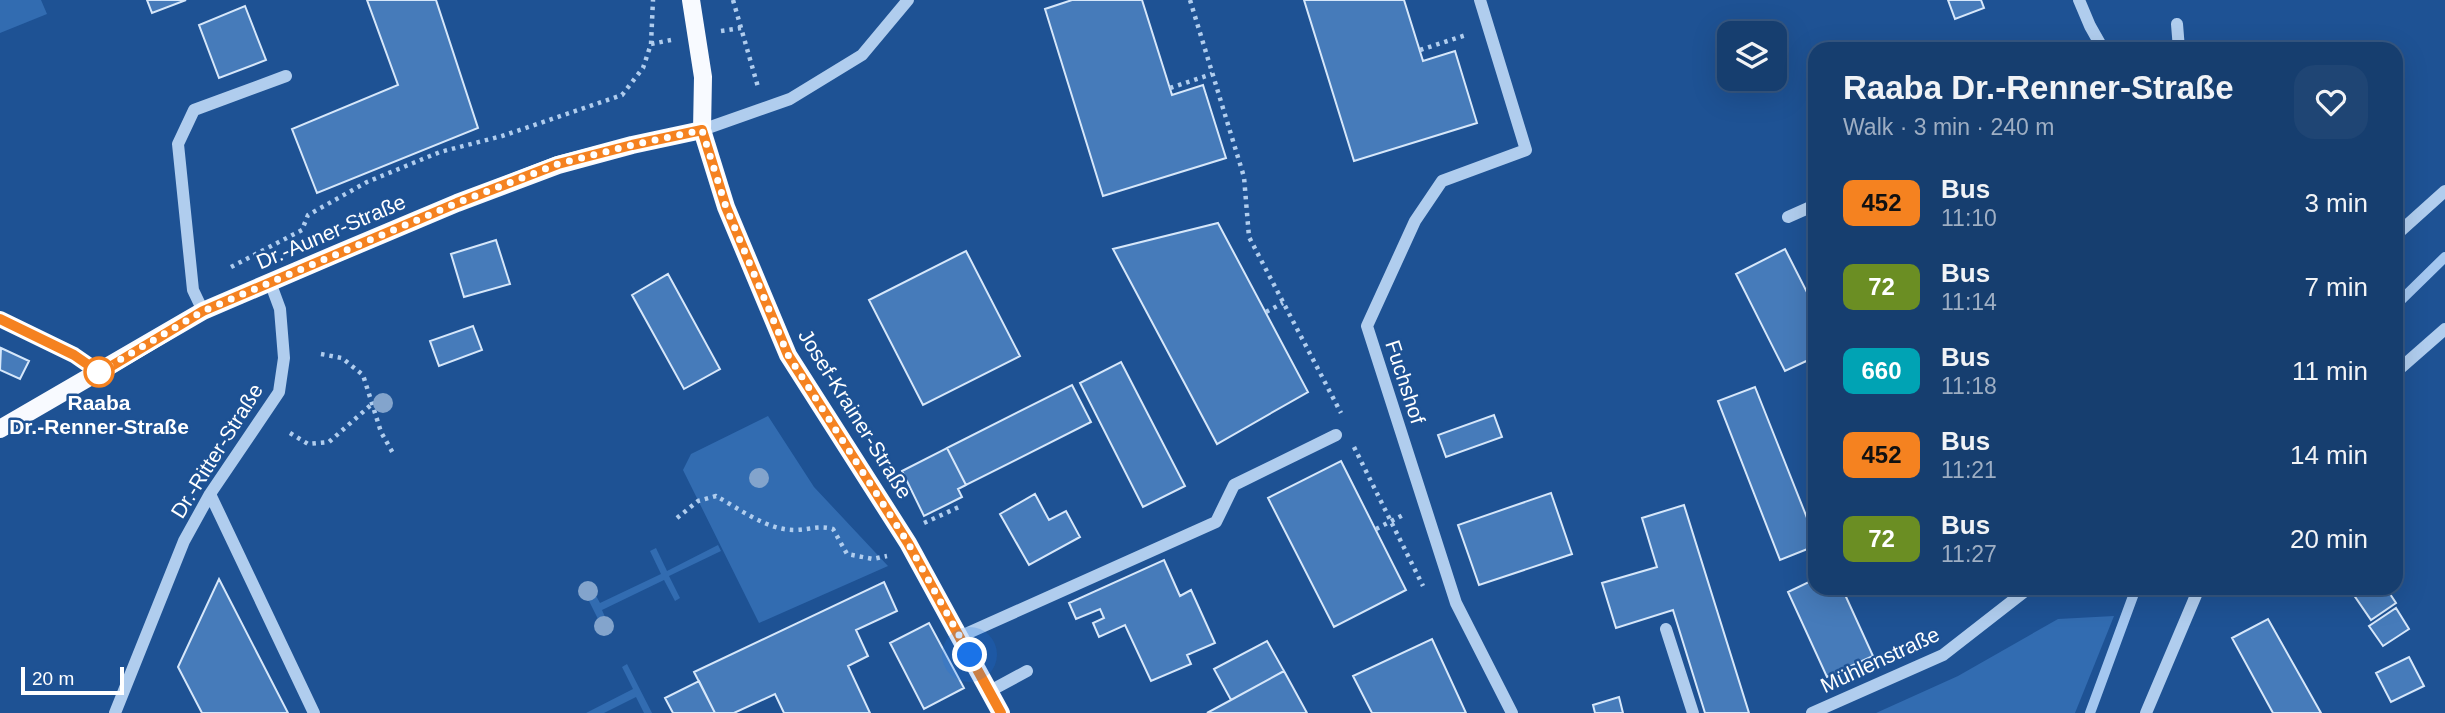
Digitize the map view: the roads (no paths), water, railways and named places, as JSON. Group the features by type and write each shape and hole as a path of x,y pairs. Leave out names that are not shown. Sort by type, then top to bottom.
{"main road":[{"name":"Josef-Krainer-Straße","path":"691,0 703,77 702,130 726,207 788,355 908,543 1001,713"},
{"name":"Dr.-Auner-Straße","path":"0,429 203,311 270,282 558,164 702,130"}],"street":[{"path":"702,130 790,99 862,55 908,0"},
{"name":"Fuchshof","path":"1480,0 1526,149 1442,181 1415,221 1367,326 1456,603 1512,713"},
{"path":"2079,0 2099,42"},
{"path":"2177,24 2178,42"},
{"path":"203,311 193,290 178,144 194,110 286,76"},
{"path":"2403,229 2445,191"},
{"path":"1788,216 1808,208"},
{"name":"Dr.-Ritter-Straße","path":"115,713 184,541 210,494 279,392 284,358 282,333 280,309 270,282"},
{"path":"0,319 74,355 100,373"},
{"path":"2403,366 2445,329"},
{"path":"960,637 1216,522 1234,485 1339,430"},
{"path":"210,494 314,713"},
{"name":"Mühlenstraße","path":"1812,713 1943,654 2021,595"},
{"path":"2146,713 2196,595"},
{"path":"1666,629 1693,713"},
{"path":"989,691 1027,671"}],"waterway":[{"path":"2403,298 2445,257"},
{"path":"2090,713 2133,595"}],"place":[{"name":"Raaba Dr.-Renner-Straße","path":"99,372"}]}
